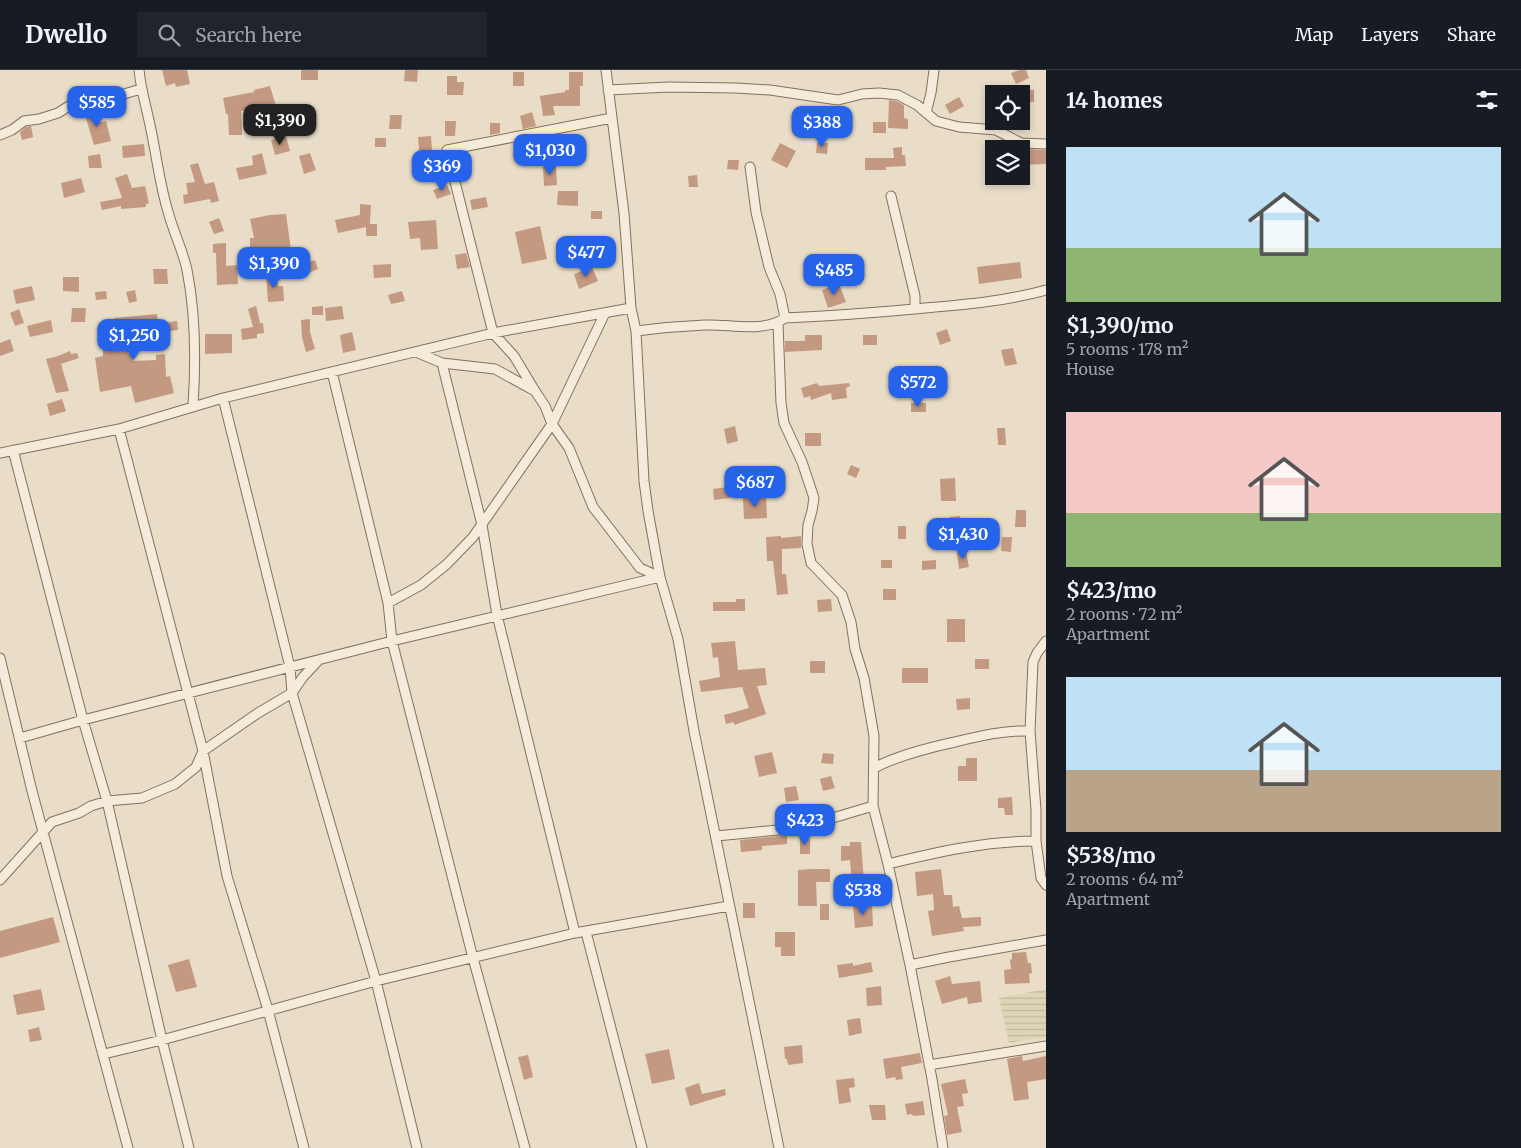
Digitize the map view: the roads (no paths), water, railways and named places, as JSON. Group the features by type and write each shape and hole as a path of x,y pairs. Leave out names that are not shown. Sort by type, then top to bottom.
{"street":[{"path":"139,70 140,89 151,130 160,181 168,214 186,268 194,315 196,357 193,406"},
{"path":"606,70 624,213 631,308 636,331 644,481 660,577 678,639 694,731 779,1148"},
{"path":"926,113 934,70"},
{"path":"608,90 669,87 728,88 770,90 838,100 862,94 898,95 917,105 936,122 959,127 996,130 1021,144 1046,144"},
{"path":"0,136 24,121 58,113 69,106 87,100 110,98 140,89"},
{"path":"612,118 447,150 493,334 514,356 544,406 552,424 569,448 594,507 640,568 660,577"},
{"path":"750,167 756,212 769,267 780,294 782,321 781,403 784,423 802,462 814,498 808,525 807,544 811,563 842,595 851,622 855,649 864,678 874,736 873,806 910,965 943,1148"},
{"path":"891,196 915,296 915,309"},
{"path":"636,331 707,325 750,326 782,321 967,305 1020,297 1046,290"},
{"path":"0,453 119,429 223,398 493,334 631,308"},
{"path":"388,603 421,585 447,564 482,525 552,424 605,313"},
{"path":"416,352 442,362 495,368 535,391"},
{"path":"442,362 482,525 497,615 575,933"},
{"path":"332,372 388,603 392,641 473,958 525,1148"},
{"path":"223,398 290,667 292,693 376,981 417,1148"},
{"path":"119,429 203,751 228,876 268,1010 304,1148"},
{"path":"13,450 83,720 107,801 189,1148"},
{"path":"20,738 83,720 392,641 660,577"},
{"path":"1046,641 1033,662 1030,731 1036,810 1036,841 1041,878 1046,885"},
{"path":"0,658 32,791 128,1148"},
{"path":"0,880 52,822 107,801 142,798 175,784 196,767 203,751 292,693 303,677 318,661"},
{"path":"874,768 925,749 995,732 1030,731"},
{"path":"716,836 799,828 873,806"},
{"path":"888,864 939,852 1036,841"},
{"path":"104,1054 162,1040 376,981 575,933 729,906"},
{"path":"586,932 642,1148"},
{"path":"910,965 1046,940"},
{"path":"929,1065 1046,1046"}]}
